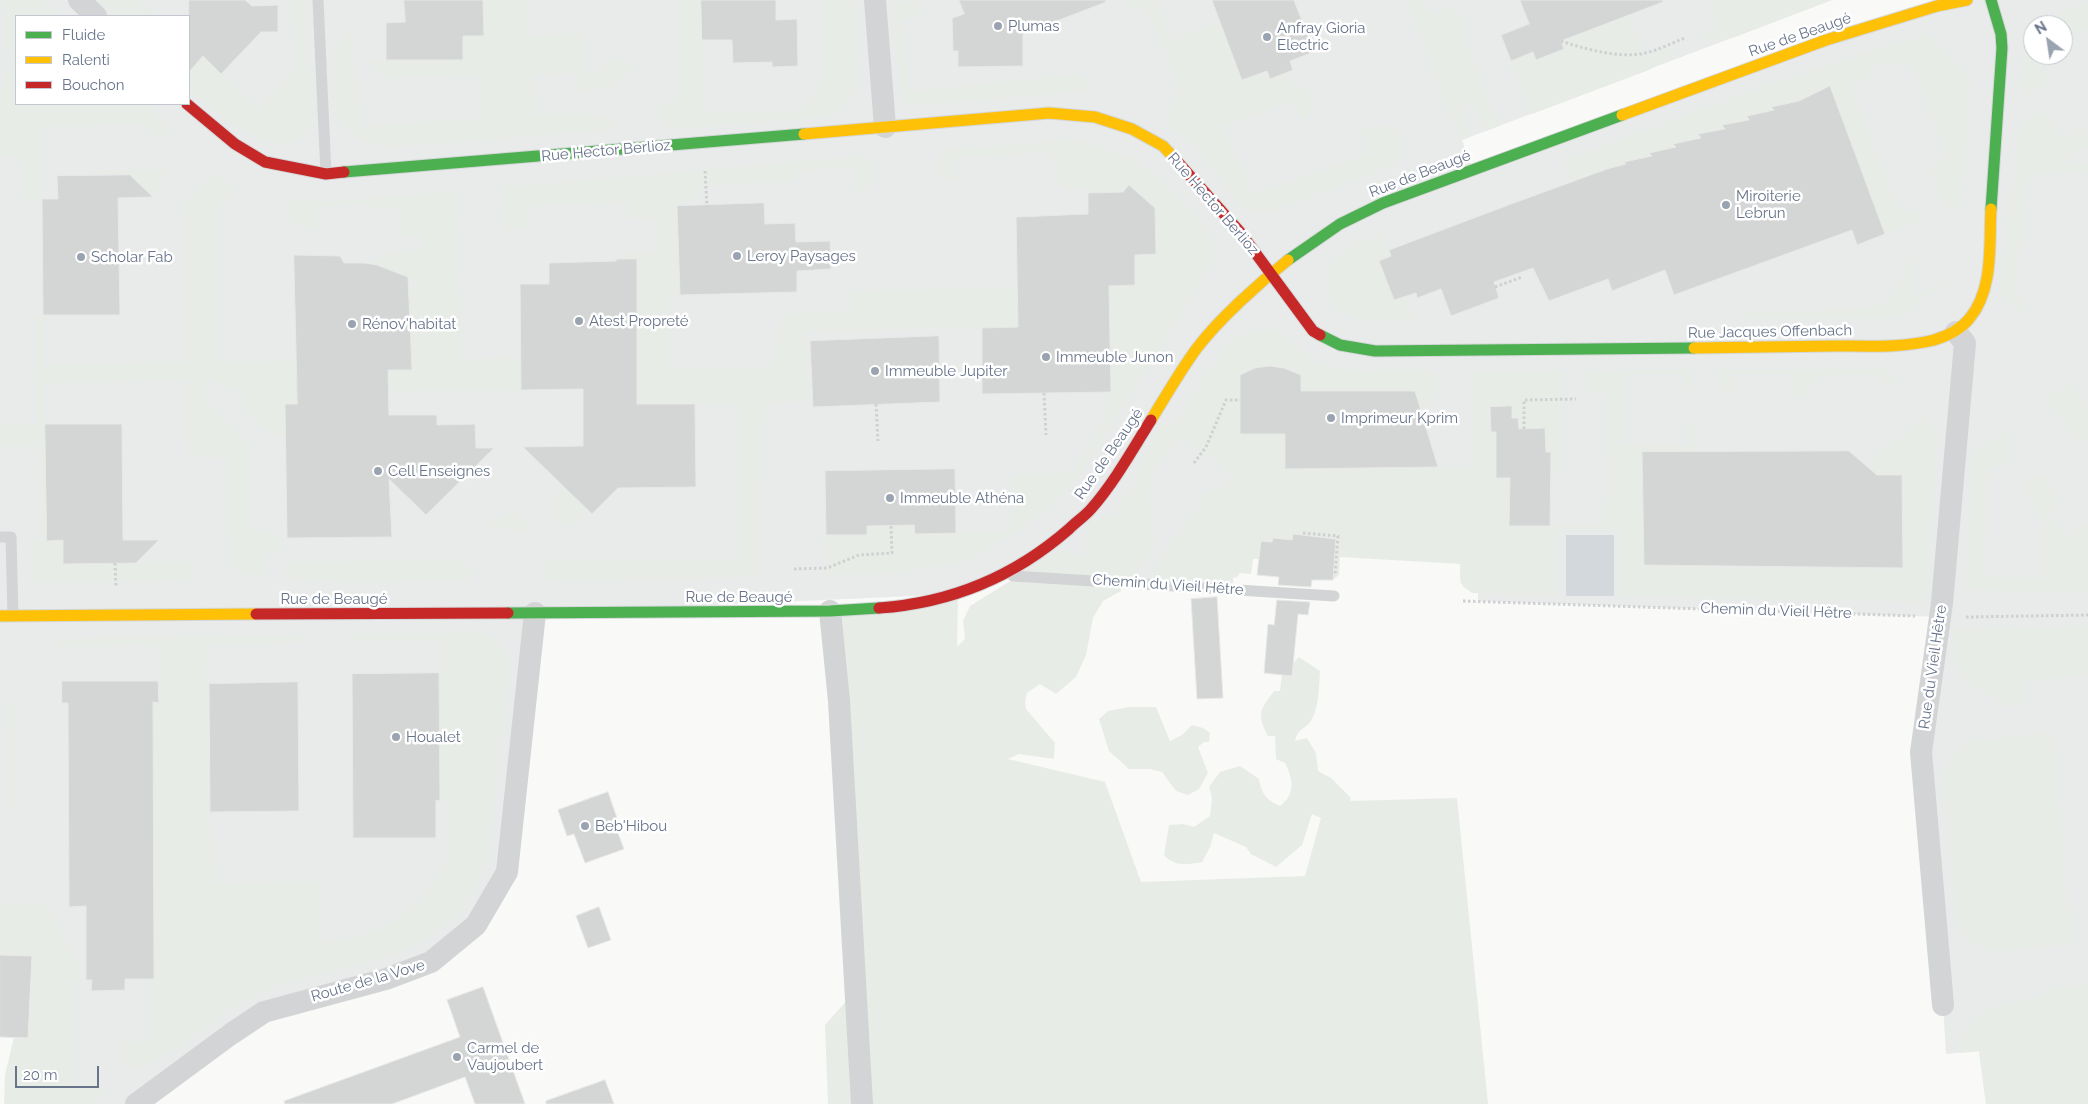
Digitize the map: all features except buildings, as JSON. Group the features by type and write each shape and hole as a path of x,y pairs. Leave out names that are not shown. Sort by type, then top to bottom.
{"street":[{"path":"79,0 95,15"},
{"path":"875,0 885,127"},
{"name":"Rue de Beaugé","path":"0,616 830,611 893,607 927,602 958,594 1001,575 1044,551 1091,509 1130,455 1196,349 1216,326 1271,273 1312,242 1340,224 1383,203 1826,40 1937,6 1967,0"},
{"name":"Rue Jacques Offenbach","path":"1271,273 1313,331 1340,346 1375,351 1882,346 1933,341 1956,332 1981,303 1986,286 2002,48 2001,34 1991,0"},
{"name":"Rue Hector Berlioz","path":"188,105 234,144 265,162 326,174 1049,112 1094,117 1132,129 1163,146 1240,232 1271,273"},
{"name":"Rue du Vieil Hêtre","path":"1944,1005 1921,752 1940,617 1965,343 1956,332"},
{"path":"830,611 839,701 862,1104"},
{"name":"Route de la Vove","path":"136,1104 264,1012 386,979 431,962 476,926 506,872 535,613"}],"lane":[{"path":"318,0 326,174"},
{"path":"0,537 11,537 13,616"},
{"name":"Chemin du Vieil Hêtre","path":"1001,575 1334,596"}],"path":[{"path":"1561,41 1585,49 1627,56 1646,53 1686,38"},
{"path":"704,142 707,207"},
{"path":"1495,286 1522,277"},
{"path":"1044,393 1046,435"},
{"path":"1524,428 1524,400 1576,399"},
{"path":"1194,463 1206,447 1226,400 1240,400"},
{"path":"876,404 878,441"},
{"path":"794,569 827,568 859,555 892,554 891,525"},
{"path":"1303,533 1338,536 1334,596"},
{"name":"Chemin du Vieil Hêtre","path":"1463,601 1940,617 2088,615"}],"shaded area":[{"path":"0,0 1832,0 1462,140 1473,170 1954,0 2088,0 2088,1104 1986,1104 1979,1051 1946,1054 1921,752 1940,617 1478,601 1477,489 1234,492 1233,589 1001,575 958,594 535,613 507,872 431,962 298,1001 136,1104 43,1104 50,954 0,951"},
{"path":"5,0 41,0 56,15 15,15 15,105 145,105 171,130 160,139 145,124 42,127 42,199 23,199 22,156 0,157 0,93 2,92 10,67"},
{"path":"100,0 135,0 152,15 115,15"},
{"path":"293,0 306,0 312,129 292,142 280,144 266,141 237,127 190,89 190,51 199,60 203,56 259,110 295,71"},
{"path":"483,0 526,0 527,35 581,34 583,68 590,75 597,75 618,55 632,68 620,80 608,87 586,91 577,91 576,73 532,75 534,115 577,113 607,119 619,129 390,147 361,140 340,122 333,106 332,75 335,54 343,40 353,32 358,126 480,119 477,74 389,78 378,73 372,61 463,60 463,36 484,36"},
{"path":"679,0 701,0 704,113 803,111 816,95 824,77 824,0 852,0 858,81 847,102 831,114 815,118 673,129 662,119 661,105 666,102 679,101"},
{"path":"1126,0 1155,0 1172,41 1220,21 1267,71 1270,79 1285,73 1291,85 1297,83 1309,91 1314,109 1308,117 1301,120 1293,101 1222,127 1253,195 1371,153 1361,129 1367,127 1385,126 1396,131 1400,136 1402,142 1401,154 1395,165 1269,212 1245,209 1192,142 1165,124 1179,96 1178,81 1146,6 1131,12"},
{"path":"1407,0 1422,0 1428,12 1436,15 1449,4 1460,14 1466,30 1466,45 1476,64 1483,88 1499,126 1486,131 1473,99 1459,105 1471,137 1461,140"},
{"path":"1710,0 1832,0 1735,37 1718,41 1708,40 1702,35 1720,27"},
{"path":"901,2 914,3 920,7 922,17 900,20 910,92 1076,74 1083,77 1087,82 1085,88 1078,91 911,106 906,104 903,99 890,13 893,6"},
{"path":"2088,3 2088,28 2073,38 2073,15 2056,14"},
{"path":"1628,15 1644,57 1672,46 1664,61 1649,70 1532,114 1511,61 1533,52 1536,60 1564,49 1561,41"},
{"path":"1927,34 1972,79 1959,212 1947,205 1943,199 1930,167 1949,159 1911,61 1895,67 1887,63 1878,64 1872,69 1868,77 1850,84 1898,212 1912,210 1922,219 1885,234 1830,86 1799,101 1771,107 1774,111 1747,116 1749,120 1723,125 1725,129 1698,134 1701,138 1674,144 1676,147 1649,153 1652,156 1601,170 1603,173 1572,185 1564,161 1765,86"},
{"path":"2023,64 2038,65 2049,80 2028,95 2021,85"},
{"path":"2042,110 2064,141 2081,129 2088,136 2088,149 2068,151 2069,165 2088,164 2088,171 2028,175 2015,289 2022,301 2022,310 2018,314 2002,292 2019,134 2027,122"},
{"path":"1077,140 1132,159 1165,182 1208,232 1214,247 1210,265 1119,413 1065,494 1022,528 973,557 955,563 898,573 827,575 826,535 867,535 867,526 914,525 915,534 1005,531 1013,526 1012,475 1072,473 1102,425 1111,386 982,328 805,331 807,401 766,403 757,459 756,577 543,580 543,561 741,559 740,403 597,405 637,388 637,259 616,259 617,254 656,253 655,217 630,219 629,202 530,206 530,228 506,230 504,187 869,156 869,189 857,190 857,167 793,171 793,181 698,186 698,201 677,203 680,295 667,295 668,367 773,367 783,314 852,312 852,291 1134,285 1135,255 1156,254 1155,208 1129,185 1123,192 1088,193 1087,187 1066,189 1056,180 1052,152 953,158 954,179 941,180 940,157 946,150"},
{"path":"167,169 154,197 130,176 101,176 96,171"},
{"path":"215,173 234,189 213,213 215,362 296,361 296,372 412,370 409,286 419,285 404,275 365,263 394,253 423,249 423,235 401,237 399,207 372,210 371,203 316,207 317,228 309,228 298,224 291,217 290,198 302,201 349,200 455,191 461,359 521,358 521,390 386,391 389,403 285,404 286,439 268,430 250,415 242,388 225,390 214,380 203,380 203,397 248,445 248,527 279,535 279,551 266,552 264,576 241,574 230,560 229,458 189,457 188,380 45,383 47,540 63,540 63,563 190,562 191,581 30,582 31,541 42,540 39,445 0,446 0,425 38,424 35,316 43,315 44,364 188,362 186,203"},
{"path":"1382,233 1414,319 1375,321 1362,319 1349,315 1339,309 1331,300 1326,279 1333,262 1352,247"},
{"path":"1916,258 1908,294 1914,295 1953,278 1897,318 1744,318 1744,311 1844,310 1882,304 1894,296 1908,260"},
{"path":"1257,330 1271,330 1283,333 1314,362 1329,367 1358,371 1413,370 1426,371 1433,374 1436,385 1434,395 1421,413 1438,467 1471,467 1471,374 1473,372 1562,371 1562,471 1551,472 1551,452 1546,452 1545,428 1519,429 1518,418 1512,418 1512,406 1490,407 1491,432 1511,432 1496,451 1496,478 1510,478 1509,526 1604,525 1604,500 1611,499 1609,391 1587,392 1587,371 1690,370 1690,387 1687,391 1683,392 1682,374 1622,375 1622,441 1618,439 1618,446 1690,445 1689,425 1696,425 1697,452 1642,453 1644,565 1906,570 1902,475 1877,475 1865,465 1924,418 1937,435 1925,602 1621,596 1619,529 1557,529 1557,595 1473,593 1464,587 1460,581 1460,564 1340,557 1339,575 1333,580 1336,539 1293,534 1292,540 1273,538 1272,542 1261,541 1259,559 1253,559 1251,574 1240,573 1237,577 1232,578 1227,585 1165,581 1157,577 1155,570 1164,557 1170,543 1181,533 1186,520 1199,508 1202,494 1212,489 1223,490 1234,475 1179,435 1153,471 1153,481 1148,495 1148,503 1152,509 1151,526 1147,530 1157,538 1148,555 1132,574 1127,578 1124,577 1121,591 1103,601 1093,618 1086,655 1076,677 1056,694 1040,684 1027,693 1026,709 1055,743 1054,759 1019,754 1008,759 1105,782 1141,882 1305,876 1321,818 1312,814 1302,845 1276,867 1251,854 1246,847 1214,833 1210,847 1202,862 1177,863 1172,862 1164,855 1169,825 1183,824 1194,827 1210,816 1212,798 1209,787 1220,772 1240,766 1259,779 1261,788 1268,799 1280,806 1285,801 1289,796 1292,786 1290,775 1285,763 1276,759 1275,736 1268,736 1264,729 1261,712 1274,691 1280,691 1282,674 1299,657 1320,671 1314,714 1310,722 1298,733 1295,741 1307,738 1316,753 1318,771 1331,778 1351,798 1350,801 1457,798 1488,1104 828,1104 825,1025 857,989 830,611 958,594 957,647 965,639 963,621 970,606 1060,550 1087,559 1085,534 1090,524 1101,518 1117,518 1117,507 1123,498 1133,490 1142,459 1163,422 1171,422 1175,427 1203,379 1231,341","holes":["1270,366 1301,372 1301,391 1423,422 1438,467 1285,469 1285,434 1240,434 1240,372"]},
{"path":"1888,369 1900,386 1888,384 1877,376 1869,374 1822,376 1814,381 1804,395 1793,397 1792,374 1732,374 1732,393 1725,391 1720,384 1721,370"},
{"path":"2069,383 2088,409 2088,439 2077,439 2045,400"},
{"path":"2009,428 2010,466 1988,467 1986,577 2043,578 2045,523 2026,492 2028,477 2040,475 2060,503 2047,513 2067,539 2088,523 2088,591 2045,592 1966,589 1974,454"},
{"path":"565,488 588,509 573,524 557,523 555,498"},
{"path":"509,511 529,525 519,535 508,523 496,533 488,525"},
{"path":"1566,535 1614,535 1614,596 1566,596"},
{"path":"450,560 466,565 471,580 351,582 285,577 285,562"},
{"path":"2088,626 2088,675 2023,682 2024,703 1998,707 1997,697 1975,687 1962,672 1958,664 1954,630"},
{"path":"481,633 501,645 506,653 509,666 486,863 463,908 424,941 379,959 270,988 228,1010 176,1049 144,1066 126,1067 122,1057 123,1042 150,1042 150,979 154,979 153,702 159,702 158,645 59,646 59,639 301,635 301,642 210,644 210,660 204,660 205,683 209,684 210,812 214,883 321,882 322,943 351,940 391,923 423,901 446,864 446,801 440,801 439,673 443,673 442,640 350,641 350,634"},
{"path":"10,703 16,704 16,810 11,809"},
{"path":"1129,707 1156,707 1170,741 1182,735 1192,725 1203,728 1210,733 1209,742 1204,742 1198,747 1208,773 1199,789 1188,795 1176,791 1162,772 1150,769 1129,769 1109,751 1099,719 1108,711"},
{"path":"2051,732 2072,944 1994,951 1981,947 1971,941 1963,933 1957,921 1944,774 1956,754 1974,741"},
{"path":"0,903 46,903 86,980 69,981 70,1093 97,1077 102,1085 101,1098 93,1104 4,1104 5,1075 14,1037 28,1037 32,956 0,955"},
{"path":"2088,985 2088,1104 1986,1104 1979,1051 1961,1053 1963,1038 1977,1017 1989,1010 2015,1001 2042,997 2042,990"}],"traffic: fast":[{"path":"1991,0 2001,34 2002,48 1991,209"},
{"path":"1288,260 1340,224 1383,203 1622,115"},
{"path":"344,172 804,134"},
{"path":"1320,335 1340,345 1375,351 1694,348"},
{"path":"508,613 830,611 879,608"}],"traffic: slow":[{"path":"1622,115 1826,40 1937,6 1967,0"},
{"path":"804,134 1049,113 1095,117 1132,129 1163,146 1175,159"},
{"path":"1694,348 1897,345 1922,343 1948,334 1962,326 1969,319 1983,294 1989,266 1991,209"},
{"path":"1151,420 1197,348 1216,325 1288,260"},
{"path":"0,616 256,614"}],"traffic: jam":[{"path":"188,105 235,144 265,162 326,174 344,172"},
{"path":"1175,159 1240,232 1313,331 1320,335"},
{"path":"879,608 931,600 980,585 1004,574 1048,546 1086,514 1108,488 1151,420"},
{"path":"256,614 508,613"}],"place":[{"name":"Plumas","path":"998,26"},
{"name":"Anfray Gioria Electric","path":"1267,37"},
{"name":"Miroiterie Lebrun","path":"1726,205"},
{"name":"Leroy Paysages","path":"737,256"},
{"name":"Scholar Fab","path":"81,257"},
{"name":"Atest Propreté","path":"579,321"},
{"name":"Rénov'habitat","path":"352,324"},
{"name":"Immeuble Junon","path":"1046,357"},
{"name":"Immeuble Jupiter","path":"875,371"},
{"name":"Imprimeur Kprim","path":"1331,418"},
{"name":"Cell Enseignes","path":"378,471"},
{"name":"Immeuble Athéna","path":"890,498"},
{"name":"Houalet","path":"396,737"},
{"name":"Beb'Hibou","path":"585,826"},
{"name":"Carmel de Vaujoubert","path":"457,1057"}]}
